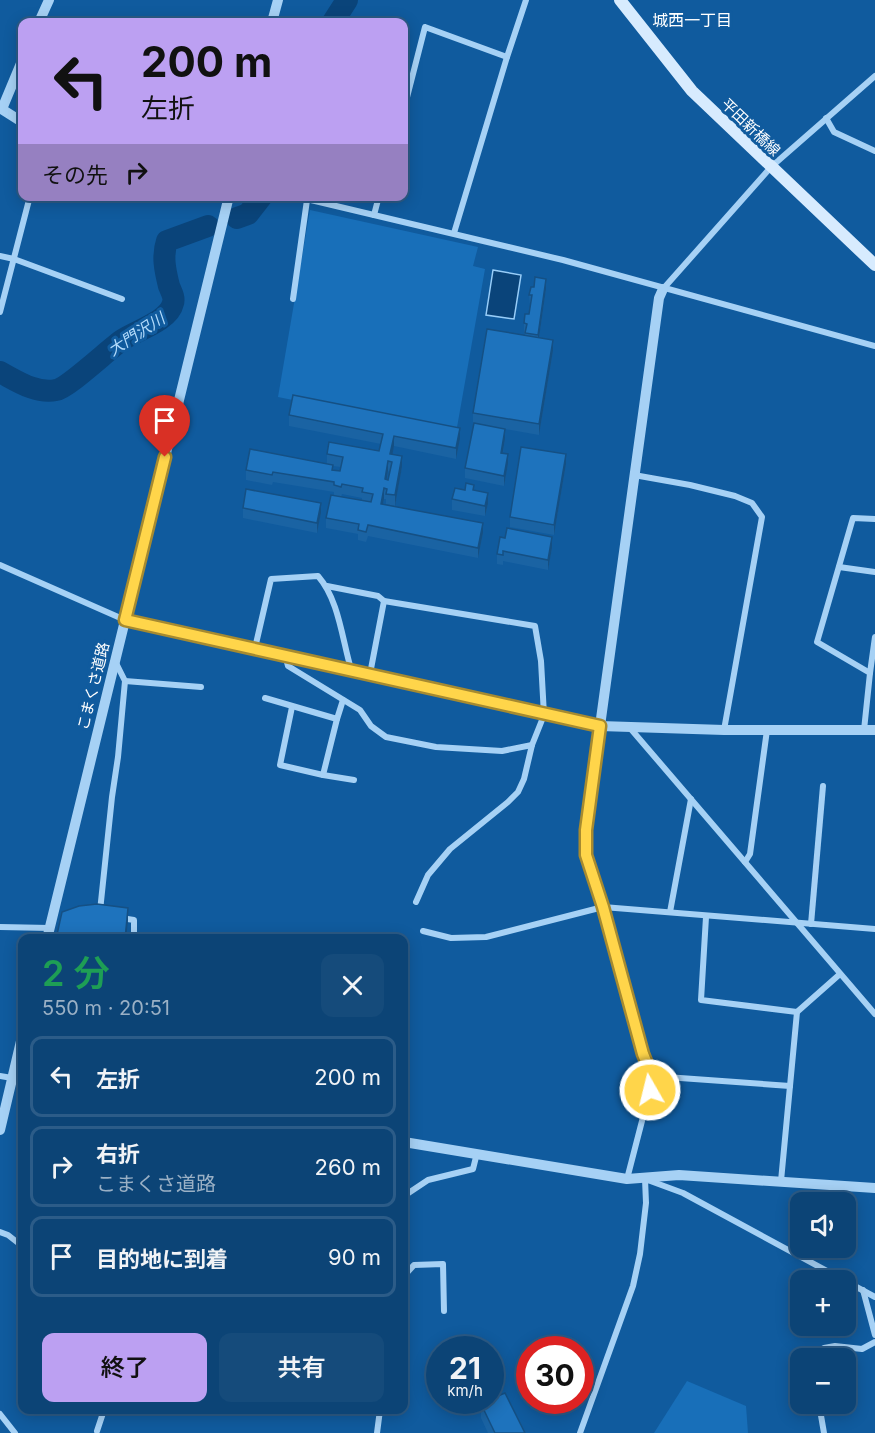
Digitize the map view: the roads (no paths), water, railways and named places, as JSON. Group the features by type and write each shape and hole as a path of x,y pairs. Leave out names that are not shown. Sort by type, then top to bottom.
{"main road":[{"name":"平田新橋線","path":"620,0 692,91 875,265"}],"street":[{"path":"41,18 49,0"},
{"path":"273,18 278,0"},
{"path":"454,233 526,0"},
{"path":"408,82 425,27 507,57"},
{"path":"18,70 1,110 18,120"},
{"path":"627,1179 652,1076 643,1054 603,907 586,855 586,830 658,298 663,289 771,167 875,76"},
{"path":"826,117 834,132 875,151"},
{"path":"0,312 29,201"},
{"name":"こまくさ道路","path":"53,925 115,660 228,201"},
{"path":"293,299 307,201"},
{"path":"311,201 564,260 875,346"},
{"path":"374,215 378,201"},
{"path":"0,256 14,259 122,299"},
{"path":"634,475 735,496 752,502 762,517 724,730"},
{"path":"870,673 817,642 853,518 875,519"},
{"path":"0,565 125,620 600,726 724,730 869,730 870,673 875,637"},
{"path":"838,567 875,572"},
{"path":"255,648 271,579 318,576 327,586 351,669"},
{"path":"327,586 378,596 384,602 535,626 541,661 544,715 532,745 524,779 518,792 508,802 450,849 428,875 416,902"},
{"path":"370,674 384,602"},
{"path":"285,655 288,666 360,710 371,726 386,737 436,747 502,751 532,745"},
{"path":"100,914 118,757 124,681 115,660"},
{"path":"124,681 201,687"},
{"path":"265,698 337,719"},
{"path":"323,775 343,700"},
{"path":"292,707 280,765 354,780"},
{"path":"630,728 875,1014"},
{"path":"745,862 750,854 767,730"},
{"path":"811,924 823,786"},
{"path":"670,912 691,799"},
{"path":"423,931 451,938 486,937 603,907 875,929"},
{"path":"90,915 100,914 134,920 134,934"},
{"path":"706,917 701,1000 797,1012"},
{"path":"0,927 53,925"},
{"path":"780,1181 797,1012 840,974"},
{"path":"0,1076 17,1079 0,1130"},
{"path":"652,1076 789,1086"},
{"path":"408,1143 627,1179 680,1175 875,1188"},
{"path":"408,1193 428,1180 473,1169 477,1153"},
{"path":"645,1179 683,1193 875,1297"},
{"path":"580,1433 633,1286 644,1213 645,1179"},
{"path":"0,1232 18,1243"},
{"path":"408,1272 414,1265 443,1264 444,1311"},
{"path":"862,1290 875,1335"},
{"path":"856,1348 862,1349 875,1342"},
{"path":"824,1348 835,1346 853,1348"},
{"path":"0,1414 15,1433"},
{"path":"97,1431 103,1414"},
{"path":"377,1433 379,1414"},
{"path":"821,1414 824,1433"}],"waterway":[{"name":"大門沢川","path":"336,18 347,0"},
{"name":"大門沢川","path":"237,218 248,214 258,201"},
{"name":"大門沢川","path":"0,372 34,388 56,390 79,376 122,340 159,320 170,309 173,301 165,263 167,241 208,226"}],"district":[{"name":"城西一丁目","path":"692,20"}]}
